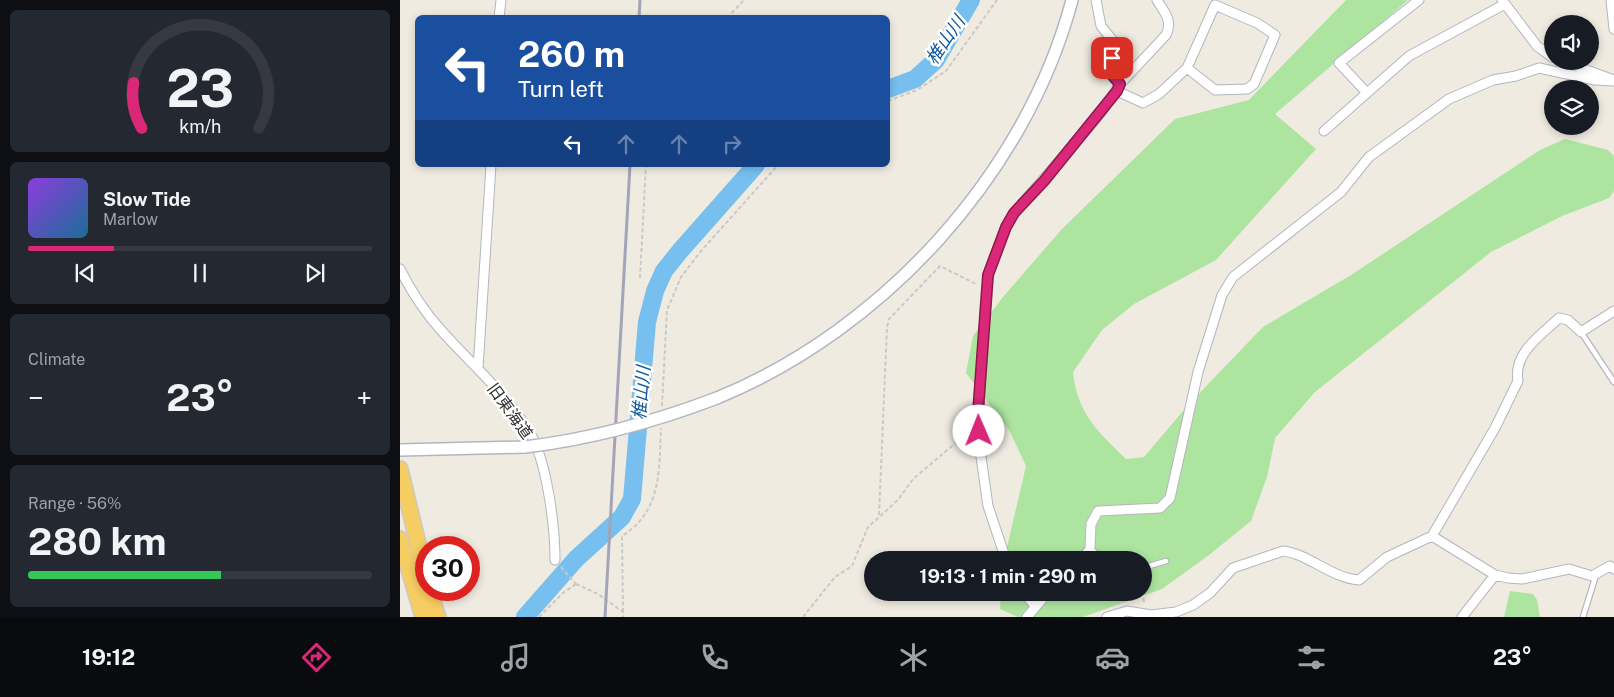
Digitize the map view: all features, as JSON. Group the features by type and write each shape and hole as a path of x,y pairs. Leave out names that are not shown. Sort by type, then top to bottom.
{"highway":[{"path":"400,468 416,536"},
{"path":"400,539 423,617"},
{"path":"433,601 438,617"}],"street":[{"path":"500,0 500,15"},
{"path":"400,450 525,447 569,442 628,428 717,398 786,364 849,322 883,296 936,242 984,182 1014,135 1046,70 1072,0"},
{"path":"1096,0 1101,26 1114,42 1111,74 1118,87 1143,103 1158,94 1187,68 1215,5 1258,23 1275,34 1254,84 1246,89 1215,90 1187,68"},
{"path":"1003,551 990,516 980,450 978,412 988,275 1010,220 1118,87 1161,41 1170,27 1169,20 1157,0"},
{"path":"1367,94 1339,63 1419,0"},
{"path":"1611,0 1614,29"},
{"path":"1324,131 1409,56 1423,46 1503,2 1537,46 1544,51"},
{"path":"1090,549 1091,524 1098,511 1160,508 1170,498 1198,372 1222,295 1233,277 1341,192 1369,157 1449,99 1493,80 1516,76 1539,68 1595,80 1614,80"},
{"path":"1587,70 1614,80"},
{"path":"478,369 491,167"},
{"name":"旧東海道","path":"400,268 419,303 439,328 510,405 531,435 549,500 555,560"},
{"path":"1108,617 1127,611 1151,615 1176,612 1193,605 1210,593 1233,568 1282,551 1291,552 1331,572 1359,580 1387,557 1432,536 1502,415 1518,381 1517,375 1523,352 1558,318 1568,320 1581,332 1614,311"},
{"path":"1432,536 1496,575 1516,580 1569,569 1592,576 1610,566 1614,569"},
{"path":"1462,617 1496,575"},
{"path":"1031,601 1035,606"},
{"path":"1027,617 1040,601"}],"lane":[{"path":"1581,332 1614,382"},
{"path":"1152,565 1166,561"},
{"path":"1583,617 1588,596 1597,574"}],"path":[{"path":"730,15 744,0"},
{"path":"890,100 917,90 946,71 997,0"},
{"path":"640,278 646,167"},
{"path":"662,413 667,310 681,277 701,251 776,167"},
{"path":"879,515 887,327 889,319 940,266 988,288"},
{"path":"623,617 622,536 641,521 653,500 657,486 661,422"},
{"path":"803,617 835,577 852,566 868,527 879,515 898,500 912,478 958,441"},
{"path":"555,560 576,584 598,594 622,612"},
{"path":"539,617 563,593 576,584"}],"green space":[{"path":"1346,0 1408,0 1275,114 1316,149 1216,260 1134,304 1102,330 1073,372 1079,399 1090,421 1126,459 1144,457 1189,404 1263,327 1351,275 1540,150 1565,139 1608,150 1614,156 1614,191 1609,198 1562,216 1491,252 1315,392 1275,438 1267,477 1251,521 1209,555 1162,589 1152,593 1152,551 1006,551 1026,466 1009,430 966,373 973,336 1003,297 1062,229 1175,119 1249,100"},
{"path":"1510,591 1533,594 1537,600 1540,617 1504,617"},
{"path":"1000,601 1128,601 1083,617 1018,617 1000,609"}],"waterway":[{"name":"椎山川","path":"890,88 915,79 936,60 971,0"},
{"name":"椎山川","path":"525,617 576,559 622,517 632,499 647,322 655,291 664,271 680,251 754,167"}],"railway":[{"path":"639,15 640,0"},
{"path":"605,617 630,167"}],"route":[{"path":"979,431 978,412 988,275 1006,227 1014,213 1044,181 1051,169 1100,114 1117,91 1120,84 1111,74 1112,58"}]}
